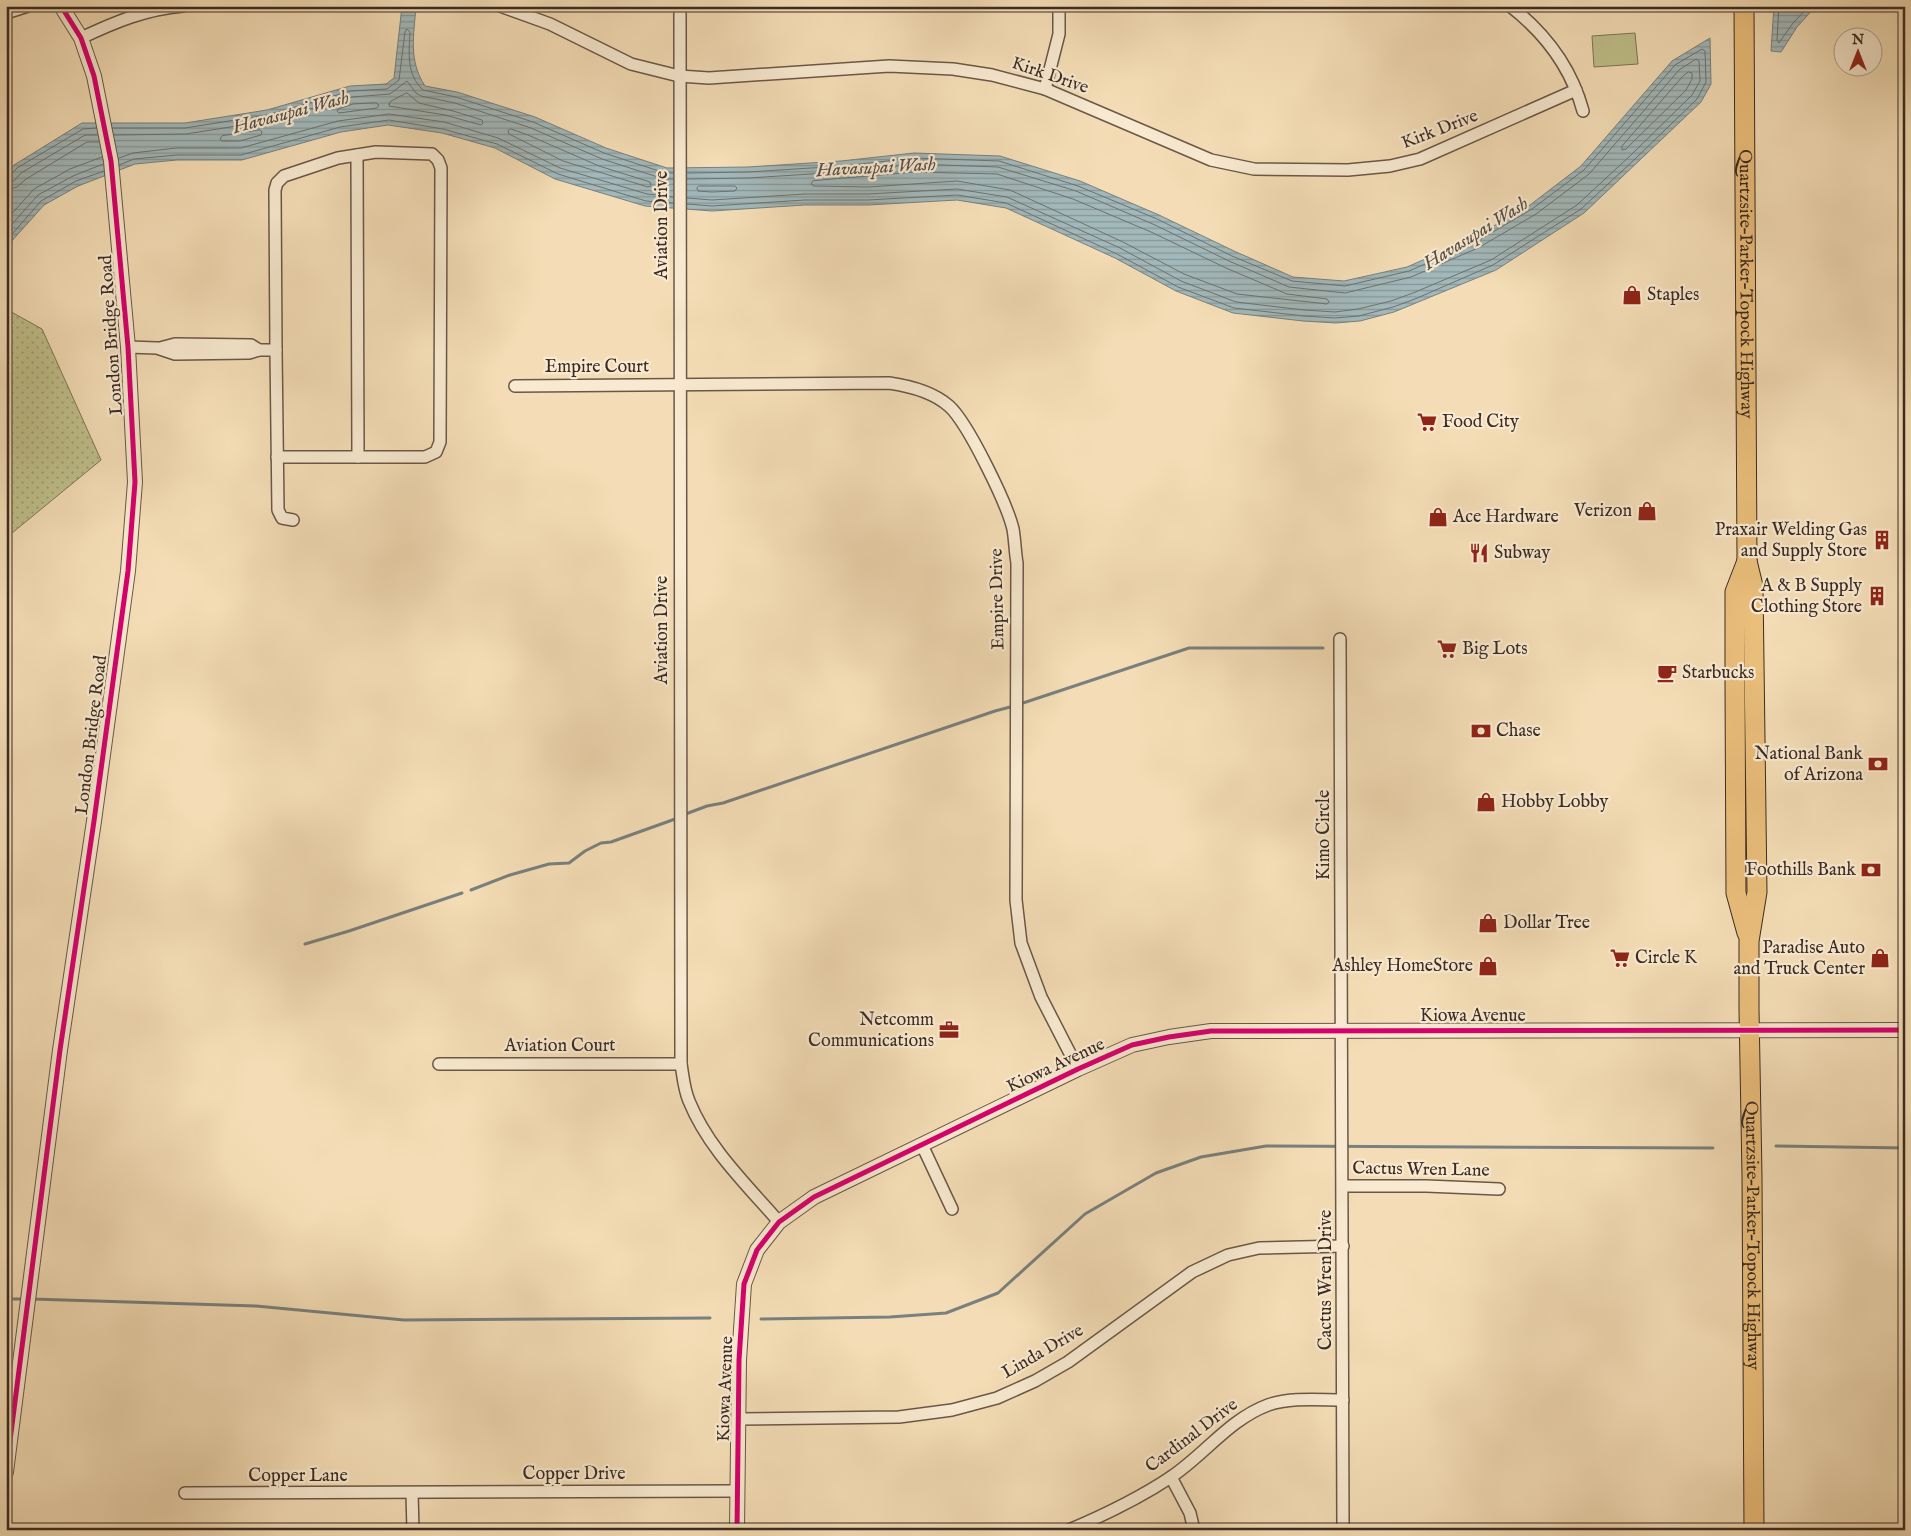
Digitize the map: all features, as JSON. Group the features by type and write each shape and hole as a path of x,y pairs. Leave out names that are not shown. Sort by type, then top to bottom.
{"highway":[{"name":"Quartzsite–Parker–Topock Highway","path":"1744,6 1747,561 1736,592 1736,893 1749,941 1754,1530"}],"street":[{"path":"6,13 28,6"},
{"name":"London Bridge Road","path":"6,1472 67,1001 128,571 135,482 128,347 111,161 94,76 81,38 61,6"},
{"path":"81,38 131,16 164,8 183,6"},
{"name":"Kirk Drive","path":"500,6 550,24 631,64 679,76 709,78 889,66 953,69 992,75 1045,88 1210,160 1254,169 1348,170 1390,166 1420,160 1576,90"},
{"name":"Aviation Drive","path":"680,6 681,1064 688,1100 704,1132 720,1155 779,1222"},
{"path":"1045,88 1059,34 1059,6"},
{"path":"1510,6 1530,22 1547,41 1566,68 1583,111"},
{"path":"277,457 425,458 436,452 440,442 441,168 438,160 432,154 376,152 357,154 338,158 284,176 277,183 275,190 277,457 278,510 282,518 293,520"},
{"path":"357,154 358,457"},
{"path":"128,347 157,348 175,344 251,345 259,350 276,350"},
{"name":"Empire Drive","path":"679,384 889,382 928,393 950,407 966,429 1003,501 1013,529 1017,563 1016,900 1022,943 1041,997 1078,1069"},
{"name":"Empire Court","path":"515,386 679,384"},
{"name":"Kimo Circle","path":"1340,639 1343,1030"},
{"name":"Cactus Wren Drive","path":"1343,1030 1343,1530"},
{"name":"Kiowa Avenue","path":"738,1530 739,1360 744,1284 757,1250 779,1222 814,1197 1078,1069 1132,1045 1211,1031 1905,1030"},
{"name":"Aviation Court","path":"439,1064 681,1064"},
{"path":"922,1145 952,1209"},
{"name":"Cactus Wren Lane","path":"1343,1186 1426,1186 1499,1189"},
{"name":"Linda Drive","path":"738,1419 899,1416 952,1410 997,1398 1035,1381 1068,1362 1192,1272 1228,1255 1260,1248 1343,1246"},
{"name":"Cardinal Drive","path":"1069,1530 1097,1518 1171,1477 1245,1416 1268,1405 1290,1400 1343,1400"},
{"path":"1171,1477 1190,1513 1194,1530"},
{"name":"Copper Drive","path":"412,1493 737,1491"},
{"name":"Copper Lane","path":"184,1493 412,1493"},
{"path":"412,1493 413,1530"}],"green space":[{"path":"1635,33 1638,64 1594,67 1592,36"},
{"path":"6,309 42,329 101,460 6,538"}],"water":[{"name":"Havasupai Wash","path":"402,6 416,6 413,37 414,57 416,67 425,86 457,92 535,117 606,148 667,168 748,167 841,161 914,153 1000,156 1080,181 1293,277 1344,281 1407,267 1473,238 1530,205 1581,166 1672,61 1710,38 1711,84 1701,102 1584,213 1496,270 1394,312 1360,321 1336,323 1303,321 1233,313 1176,291 1115,258 1006,208 957,200 868,205 805,205 712,211 645,206 555,179 495,148 442,133 388,125 341,132 242,160 177,160 135,164 78,186 44,205 10,243 6,253 6,173 14,165 82,123 185,123 267,110 350,86 386,84 394,78"},
{"path":"1774,6 1816,6 1797,27 1781,52 1771,51"}],"waterway":[{"path":"1020,704 1189,648 1323,648"},
{"path":"683,815 1014,706"},
{"path":"471,890 510,875 549,864 569,863 585,851 601,843 611,842 678,818"},
{"path":"305,944 462,893"},
{"path":"761,1319 890,1317 946,1313 998,1293 1085,1214 1156,1173 1201,1157 1266,1146 1713,1148"},
{"path":"1776,1146 1905,1148"},
{"path":"6,1299 26,1299"},
{"path":"32,1299 256,1306 404,1320 710,1318"}],"cycle path":[{"path":"6,1472 60,1050 128,571 135,482 128,347 111,161 94,76 81,38 61,6"},
{"path":"737,1530 739,1360 744,1284 757,1250 779,1222 814,1197 1078,1069 1132,1045 1211,1031 1905,1030"}],"place":[{"name":"Staples","path":"1632,295"},
{"name":"Food City","path":"1427,422"},
{"name":"Verizon","path":"1647,511"},
{"name":"Ace Hardware","path":"1438,517"},
{"name":"Praxair Welding Gas and Supply Store","path":"1882,540"},
{"name":"Subway","path":"1479,553"},
{"name":"A & B Supply Clothing Store","path":"1877,596"},
{"name":"Big Lots","path":"1447,649"},
{"name":"Starbucks","path":"1667,673"},
{"name":"Chase","path":"1481,731"},
{"name":"National Bank of Arizona","path":"1878,764"},
{"name":"Hobby Lobby","path":"1486,802"},
{"name":"Foothills Bank","path":"1871,870"},
{"name":"Dollar Tree","path":"1488,923"},
{"name":"Circle K","path":"1620,958"},
{"name":"Paradise Auto and Truck Center","path":"1880,958"},
{"name":"Ashley HomeStore","path":"1488,966"},
{"name":"Netcomm Communications","path":"949,1030"}]}
